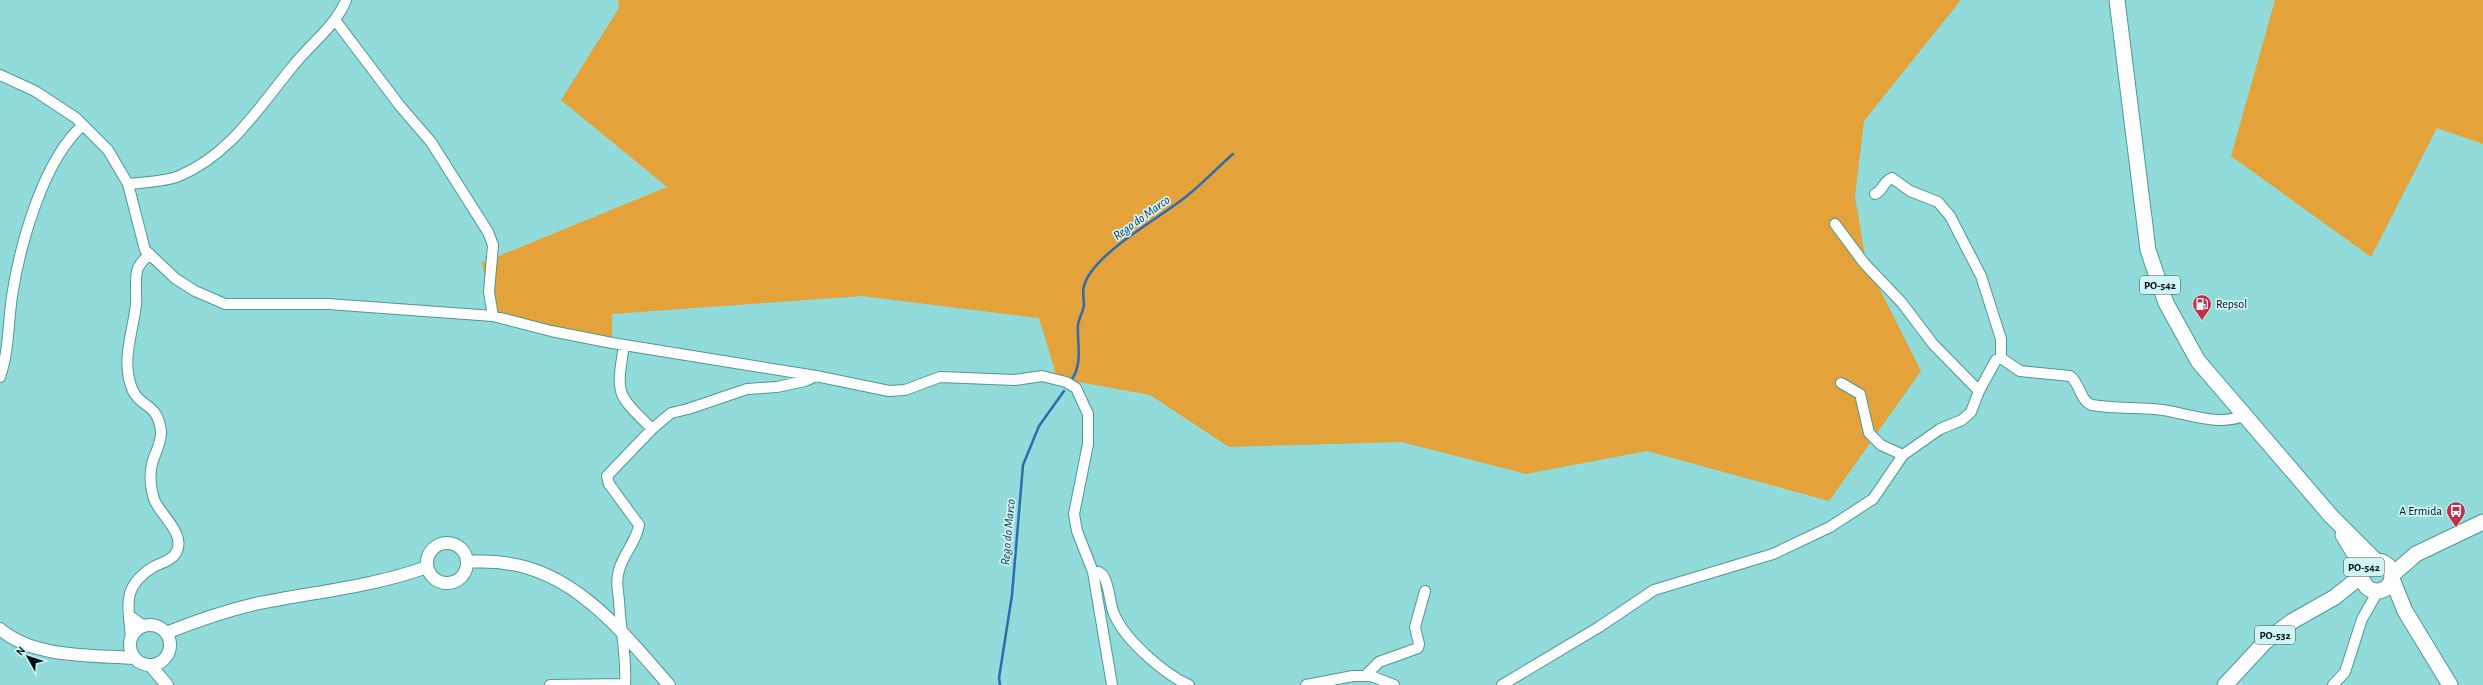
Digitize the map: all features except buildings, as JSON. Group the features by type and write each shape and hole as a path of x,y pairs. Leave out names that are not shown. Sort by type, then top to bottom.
{"main road":[{"name":"PO-542","path":"2117,0 2148,250 2166,303 2198,360 2331,516 2405,610 2450,685"},
{"name":"PO-542","path":"2331,516 2351,548 2377,576"},
{"path":"2377,576 2416,554 2483,522"},
{"path":"2337,595 2352,572 2351,548"},
{"name":"PO-542","path":"2337,595 2377,576"},
{"name":"PO-532","path":"2225,685 2266,642 2291,622 2337,595"}],"street":[{"path":"128,184 178,177 215,156 242,131 294,65 335,20 346,0"},
{"path":"335,20 400,106 432,142 488,232 493,245 489,292 493,316"},
{"path":"0,75 35,90 83,125 108,150 128,184 145,250 176,279 195,291 225,304 328,304 493,316 551,331 624,345 816,376 889,391 905,390 940,377 1015,380 1052,377 1076,388 1088,414 1090,429 1082,480 1074,514 1077,531 1093,572 1112,685"},
{"path":"0,377 5,360 12,296 25,237 54,162 71,136 83,125"},
{"path":"1875,194 1879,193 1887,180 1892,178 1910,191 1938,202 1950,216 1981,276 2001,339 2001,358"},
{"path":"1835,224 1864,263 1902,302 1933,344 1978,391"},
{"path":"150,254 143,259 138,269 136,306 127,354 127,370 134,392 154,409 159,417 162,434 153,462 150,484 155,501 172,527 178,542 177,552 169,560 144,574 130,592 127,602 132,648 138,662 150,665 168,685"},
{"path":"624,345 619,386 621,395 625,402 652,429"},
{"path":"2001,358 2020,371 2070,376 2076,380 2084,400 2092,405 2163,410 2213,420 2234,421 2245,416"},
{"path":"1502,685 1603,625 1654,590 1773,554 1830,527 1874,499 1903,455 1940,429 1962,420 1975,405 1978,391 1996,360 2001,358"},
{"path":"550,685 625,684 627,669 621,630 617,577 621,562 638,533 639,525 609,484 607,476 652,429 672,413 747,389 777,387 805,382 816,376"},
{"path":"1841,383 1860,394 1869,433 1881,445 1903,455"},
{"path":"444,543 450,544 462,550 467,561 464,574 453,583 440,582 434,579 427,568 429,555 438,546 444,543"},
{"path":"467,561 505,563 535,571 559,581 579,594 621,630 669,685"},
{"path":"166,633 212,615 256,604 400,577 427,568"},
{"path":"1093,572 1099,572 1104,575 1114,612 1129,636 1171,675 1189,685"},
{"path":"2333,685 2345,672 2377,576"},
{"path":"1365,676 1379,662 1418,648 1419,644 1414,626 1425,591"},
{"path":"129,615 144,626"},
{"path":"132,648 134,633 144,626 156,626 166,633 170,647 163,660 168,685"},
{"path":"0,628 19,643 35,648 114,656 132,648"},
{"path":"150,665 163,660"},
{"path":"1306,685 1353,676 1365,676 1394,685"}],"shaded area":[{"path":"618,0 1961,0 1864,121 1855,196 1866,262 1921,371 1829,501 1647,451 1526,474 1402,442 1229,447 1150,395 1057,378 1039,318 862,296 612,314 612,343 493,316 482,263 667,187 561,100 619,8"},
{"path":"2275,0 2483,0 2483,144 2437,128 2371,257 2231,156"}],"waterway":[{"name":"Rego do Marco","path":"1072,379 1077,366 1079,353 1078,325 1084,305 1083,288 1090,274 1100,261 1114,249 1188,195 1233,154"},
{"name":"Rego do Marco","path":"1000,685 999,678 1012,595 1023,465 1039,426 1064,391"}],"place":[{"name":"Repsol","path":"2202,321"},
{"name":"A Ermida","path":"2456,528"}]}
